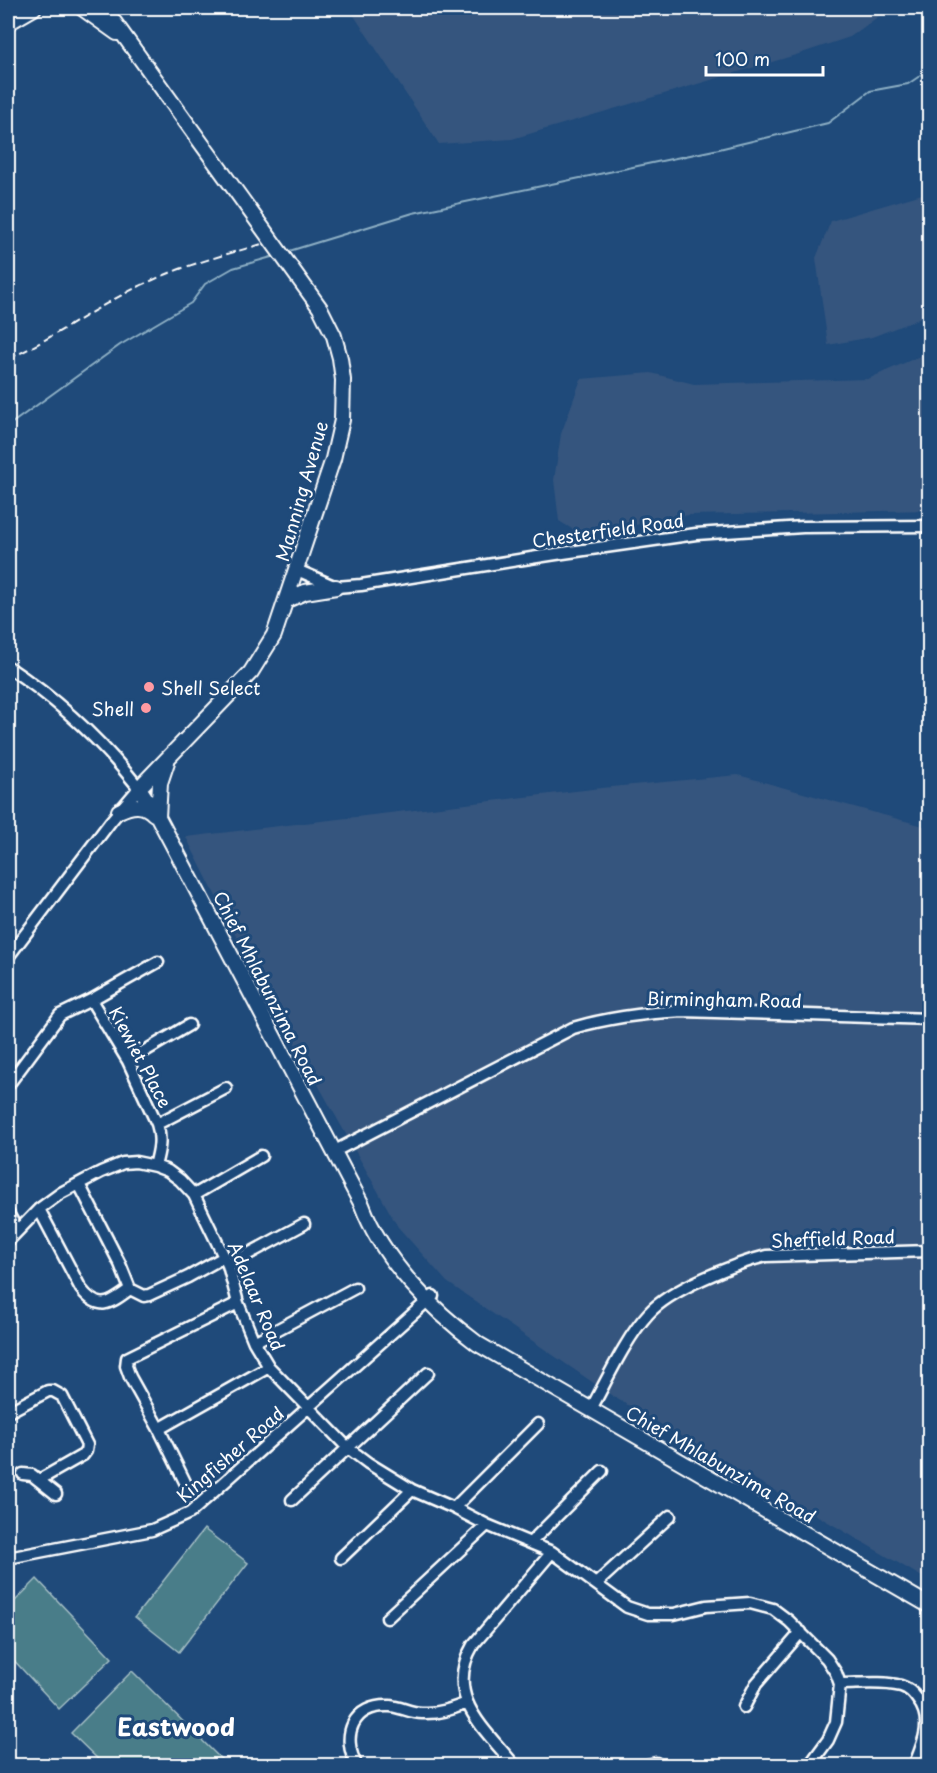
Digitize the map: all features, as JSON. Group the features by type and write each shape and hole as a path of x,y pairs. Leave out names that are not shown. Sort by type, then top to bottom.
{"main road":[{"path":"82,8 131,43"},
{"name":"Manning Avenue","path":"104,8 260,222 325,317 334,336 343,380 342,420 333,459 274,635 251,672 139,788"},
{"path":"8,23 35,9"},
{"path":"287,600 305,592 336,587"},
{"path":"158,817 160,783 172,752"},
{"name":"Chief Mhlabunzima Road","path":"139,788 158,817 362,1205 431,1298 495,1352 530,1374 930,1606"},
{"path":"119,811 138,805 150,809 158,817"}],"street":[{"name":"Chesterfield Road","path":"297,570 336,587 377,584 545,555 696,534 803,527 930,526"},
{"path":"8,667 74,717 107,748 139,788 8,957"},
{"path":"8,1085 60,1015 158,962"},
{"name":"Kiewiet Place","path":"91,1000 128,1061 157,1124 160,1148 155,1166"},
{"name":"Birmingham Road","path":"333,1152 573,1028 601,1020 643,1013 683,1011 930,1019"},
{"path":"128,1061 189,1025"},
{"path":"157,1124 226,1088"},
{"path":"194,1195 261,1156"},
{"name":"Adelaar Road","path":"8,1241 39,1209 61,1193 123,1164 136,1162 155,1166 180,1180 194,1195 226,1261 238,1303 254,1342 269,1367 348,1448 390,1479 487,1525 552,1552 627,1607 648,1614 674,1614 706,1606 750,1603 773,1610 789,1621 827,1659 840,1684"},
{"path":"79,1184 120,1264 130,1289 146,1296 304,1224"},
{"path":"39,1209 81,1289 91,1300 107,1304 130,1289"},
{"path":"8,1213 17,1230"},
{"name":"Sheffield Road","path":"591,1409 635,1330 663,1299 681,1289 750,1260 766,1256 930,1251"},
{"path":"254,1342 355,1288"},
{"name":"Kingfisher Road","path":"8,1558 152,1530 190,1513 431,1298"},
{"path":"185,1482 159,1429 129,1377 126,1366 128,1358 238,1303"},
{"path":"159,1429 269,1367"},
{"path":"292,1500 428,1373"},
{"path":"8,1412 48,1391 58,1392 87,1444 83,1455 39,1480"},
{"path":"454,1508 538,1424"},
{"path":"531,1542 603,1471"},
{"path":"23,1474 30,1474 56,1494"},
{"path":"341,1558 412,1490"},
{"path":"597,1583 670,1516"},
{"path":"387,1618 487,1525"},
{"path":"515,1766 480,1724 466,1702 462,1691 465,1659 473,1645 552,1552"},
{"path":"744,1707 756,1684 801,1632"},
{"path":"809,1766 828,1740 836,1722 840,1684 885,1683 901,1686 912,1693 925,1711 927,1725 925,1741 914,1766"},
{"path":"357,1766 348,1738 354,1723 367,1710 389,1706 422,1713 451,1710 466,1702"},
{"path":"644,1766 656,1763"}],"shaded area":[{"path":"349,8 890,8 850,37 799,54 512,139 439,144"},
{"path":"929,192 929,315 872,337 828,345 816,258 831,221"},
{"path":"929,352 929,510 689,515 582,535 559,521 554,480 561,434 581,379 651,373 694,384 868,379"},
{"path":"738,775 927,827 924,861 930,862 929,1581 614,1397 447,1282 398,1227 247,958 186,837 601,788"}],"green space":[{"path":"204,1529 248,1563 179,1652 135,1617"},
{"path":"37,1579 112,1658 59,1709 8,1654 8,1608"},
{"path":"132,1671 225,1765 104,1765 71,1733"}],"waterway":[{"path":"286,252 413,213 719,149 828,123 870,91 908,84 930,69"},
{"path":"8,426 120,345 191,303 205,284 233,268 275,256"}],"railway":[{"path":"8,359 116,298 166,274 262,244"}],"place":[{"name":"Shell Select","path":"149,687"},
{"name":"Shell","path":"146,708"}],"district":[{"name":"Eastwood","path":"176,1726"}]}
